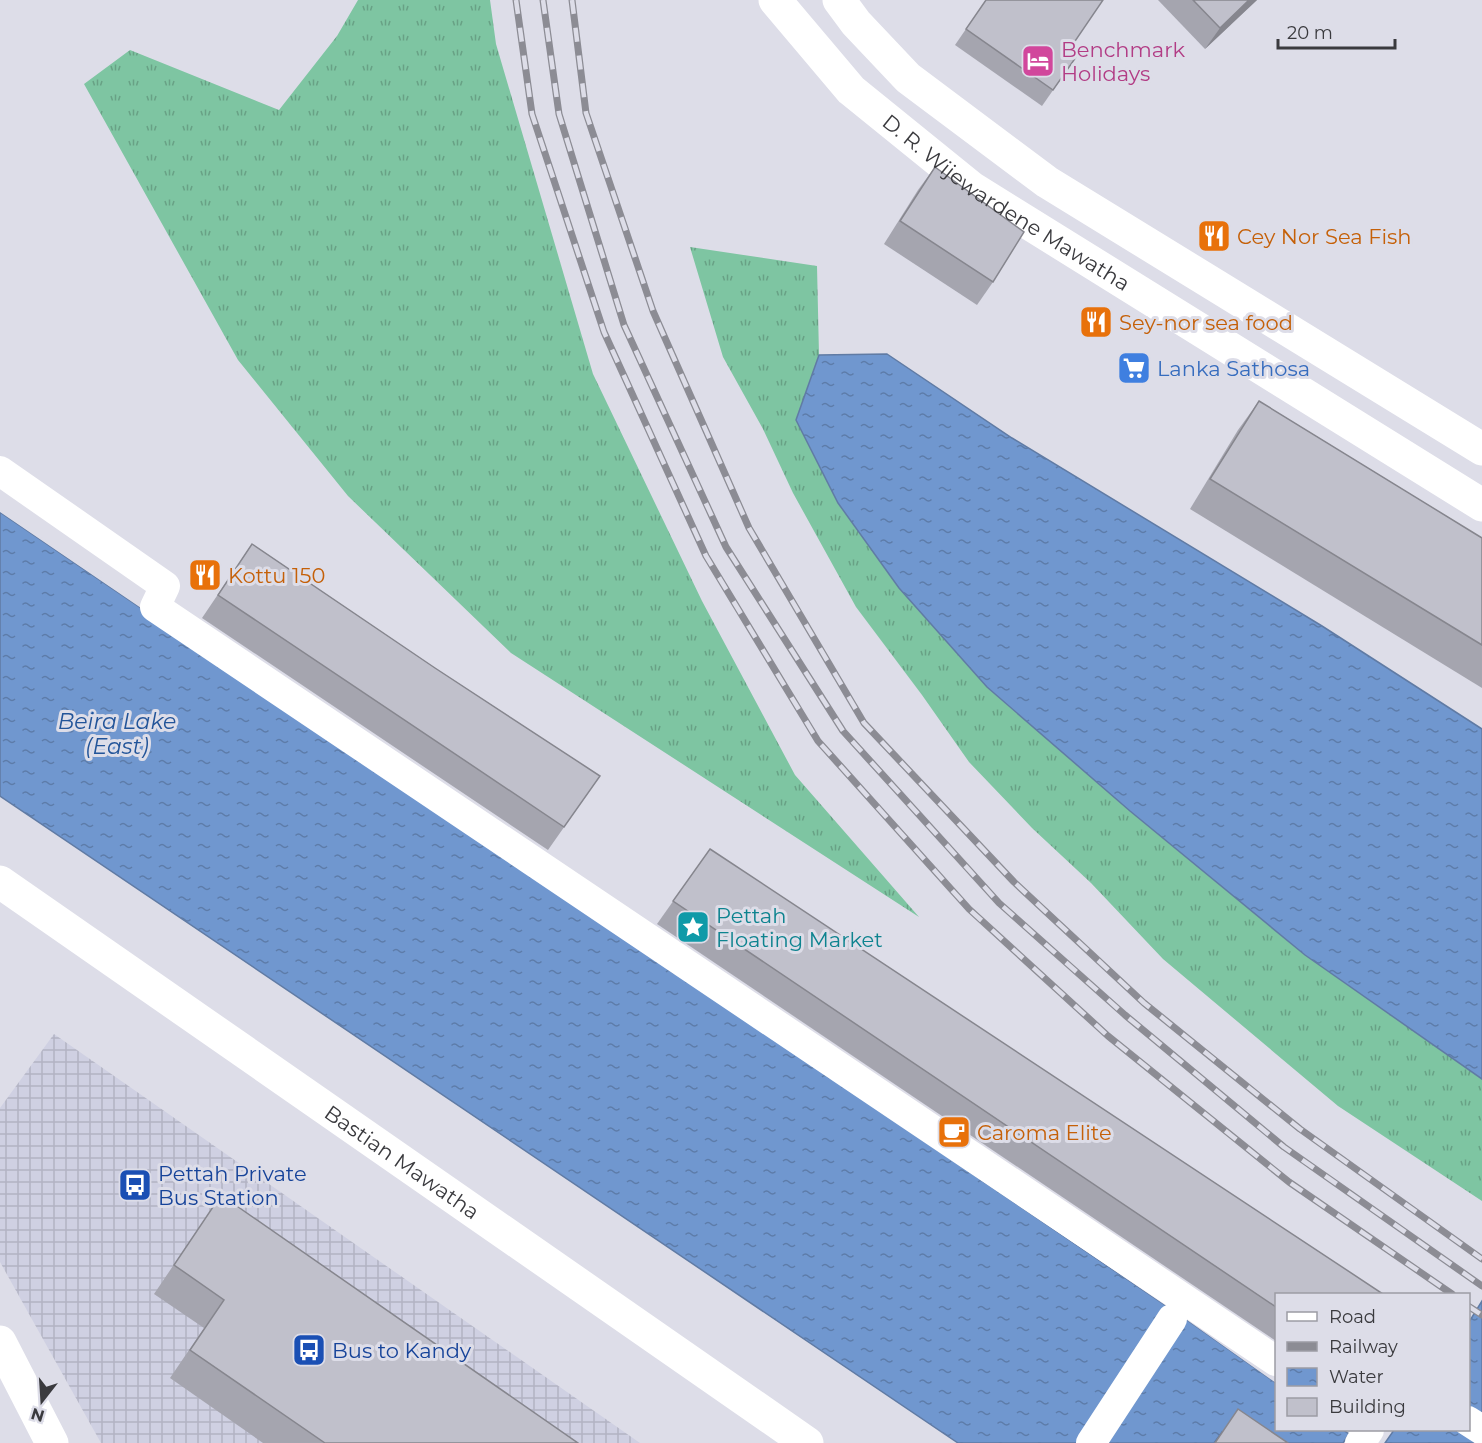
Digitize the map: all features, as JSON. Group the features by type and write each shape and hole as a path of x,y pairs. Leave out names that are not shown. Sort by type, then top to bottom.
{"main road":[{"name":"D. R. Wijewardene Mawatha","path":"775,0 851,90 972,188 1482,505"},
{"name":"D. R. Wijewardene Mawatha","path":"839,0 856,24 908,78 1047,182 1482,449"},
{"name":"Bastian Mawatha","path":"0,882 807,1443"},
{"path":"0,1342 52,1443"}],"street":[{"path":"0,471 165,586 155,607 1275,1360"},
{"path":"1095,1442 1172,1319"}],"shaded area":[{"name":"Pettah Private Bus Station","path":"54,1034 640,1443 101,1443 0,1262 0,1108"}],"green space":[{"path":"358,0 490,0 496,44 593,374 702,601 795,775 919,917 511,653 348,496 238,360 84,84 130,50 279,110 337,36"},
{"path":"690,247 817,266 819,355 796,420 838,503 899,588 987,687 1130,811 1305,955 1482,1079 1482,1201 1338,1106 1163,959 1091,883 1032,828 969,762 856,607 793,493 763,429 723,357"}],"water":[{"path":"887,354 1012,438 1322,626 1482,729 1482,1079 1305,955 1130,811 987,687 899,588 838,503 796,420 819,355"},
{"name":"Beira Lake (East)","path":"0,512 1187,1320 1275,1382 1275,1431 1344,1431 1349,1434 1343,1443 1238,1443 1222,1432 1214,1443 958,1443 0,796"},
{"path":"1482,1301 1482,1443 1385,1443 1393,1431 1470,1431 1470,1320"}],"pier":[{"path":"0,509 1189,1317 1275,1378 1275,1382 1187,1320 0,512"}],"building":[{"path":"986,0 1103,0 1073,44 1081,50 1053,90 966,29"},
{"path":"1193,0 1249,0 1220,28"},
{"path":"935,167 1024,232 993,282 900,221"},
{"path":"1259,401 1482,538 1482,645 1210,479"},
{"path":"252,544 600,776 564,827 218,595"},
{"path":"710,849 1381,1293 1275,1293 1275,1306 673,901"},
{"path":"221,1195 578,1443 325,1443 190,1350 224,1300 174,1265"},
{"path":"1238,1409 1288,1443 1215,1443"}],"railway":[{"path":"516,0 532,114 604,332 706,556 818,741 969,909 1108,1036 1289,1182 1451,1293"},
{"path":"543,0 559,114 624,325 726,547 843,731 999,903 1125,1015 1284,1147 1482,1286"},
{"path":"572,0 586,113 653,311 749,528 864,723 1014,882 1144,1003 1300,1129 1482,1259"},
{"path":"1470,1307 1482,1315"}],"place":[{"name":"Benchmark Holidays","path":"1038,61"},
{"name":"Cey Nor Sea Fish","path":"1214,236"},
{"name":"Sey-nor sea food","path":"1096,322"},
{"name":"Lanka Sathosa","path":"1134,368"},
{"name":"Kottu 150","path":"205,575"},
{"name":"Pettah Floating Market","path":"693,927"},
{"name":"Caroma Elite","path":"954,1132"},
{"name":"Pettah Private Bus Station","path":"135,1185"},
{"name":"Bus to Kandy","path":"309,1350"}]}
